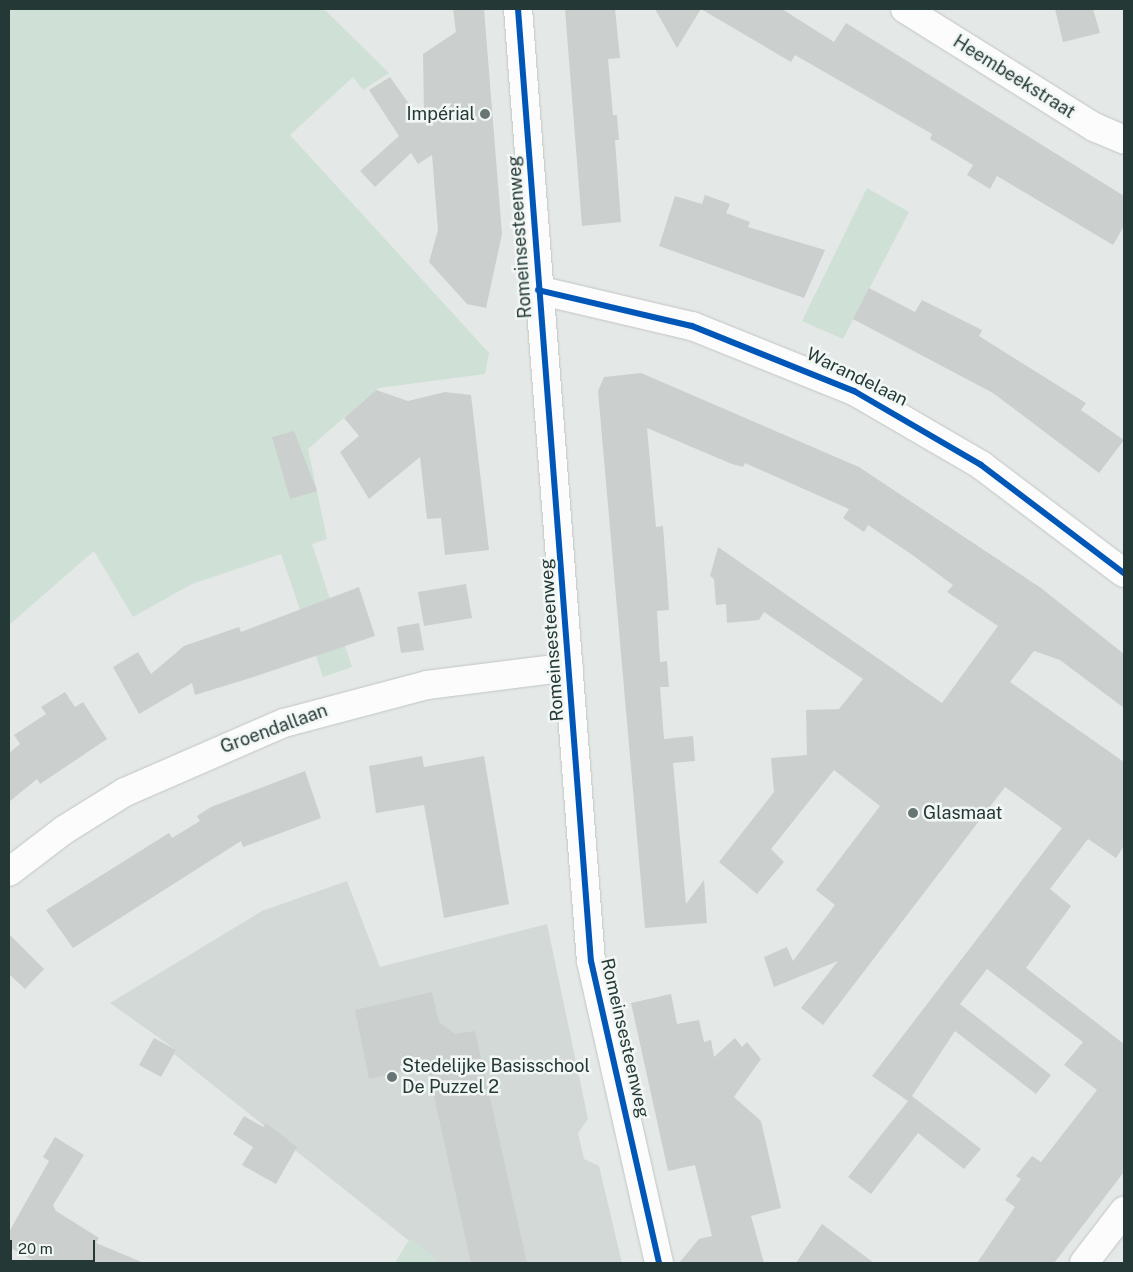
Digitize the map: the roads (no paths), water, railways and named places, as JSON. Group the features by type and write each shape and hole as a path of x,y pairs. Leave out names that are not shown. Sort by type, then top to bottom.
{"street":[{"name":"Romeinsesteenweg","path":"518,9 538,290 591,961 659,1263"},
{"name":"Heembeekstraat","path":"905,9 1094,127 1124,140"},
{"name":"Warandelaan","path":"538,290 692,326 854,391 981,464 1124,573"},
{"name":"Groendallaan","path":"9,872 64,830 125,792 284,723 427,685 569,667"},
{"path":"1084,1263 1124,1211"}],"place":[{"name":"Impérial","path":"485,114"},
{"name":"Glasmaat","path":"913,813"},
{"name":"Stedelijke Basisschool De Puzzel 2","path":"392,1077"}]}
